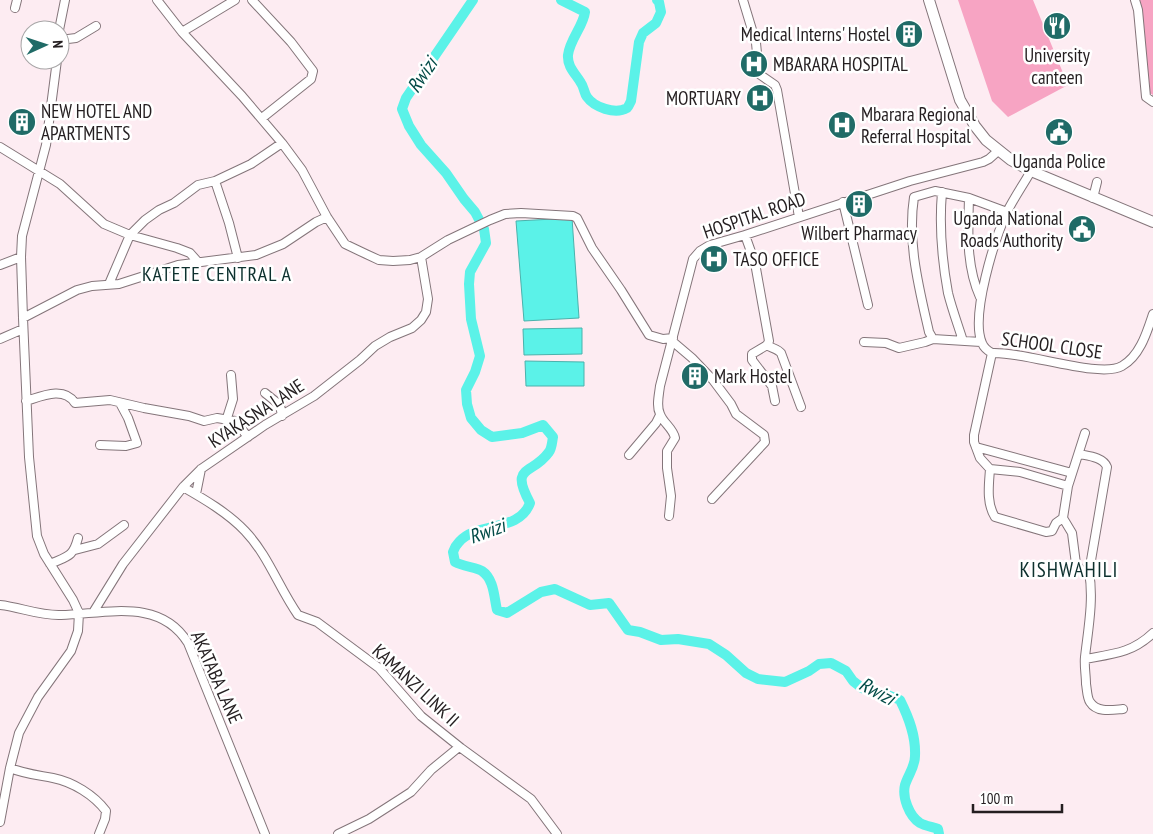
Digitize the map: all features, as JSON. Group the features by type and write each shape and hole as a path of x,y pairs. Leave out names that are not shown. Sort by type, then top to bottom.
{"main road":[{"path":"929,0 960,100 975,126 998,151 1031,171 1153,222"}],"street":[{"path":"61,20 64,0"},
{"path":"157,0 182,32 262,118 282,143 302,170 327,217 345,244 379,260 410,260 421,257 448,240 499,216 521,213 563,215 577,218 592,248 649,335 655,338 672,340 713,380 736,414 764,435 764,442 712,499"},
{"path":"182,32 234,0"},
{"path":"252,0 291,42 314,71 311,79 262,118"},
{"path":"743,0 756,43 759,74 775,85 777,90 799,217"},
{"path":"1135,0 1138,10 1146,97 1153,102"},
{"path":"70,39 76,38 96,26"},
{"path":"0,822 19,733 38,697 71,651 78,631 79,613 50,564 37,536 29,457 23,329 22,236 46,146 56,70"},
{"path":"109,284 130,235 145,220 198,185 215,181 251,164 282,143"},
{"path":"0,147 60,184 104,224 130,235 177,248 190,254 198,262"},
{"name":"HOSPITAL ROAD","path":"660,415 658,402 660,386 694,259 700,251 710,245 843,202 910,181 983,162 998,151"},
{"name":"SCHOOL CLOSE","path":"1031,171 1007,212 997,236 980,297 979,325 981,342 987,351 992,354 1033,357 1092,370 1118,368 1125,365 1142,344 1153,314"},
{"path":"215,181 225,208 238,258"},
{"path":"1094,198 1097,182"},
{"path":"933,338 929,332 917,280 912,236 912,204 914,197 935,190 969,198 1007,212"},
{"path":"942,192 940,214 942,256 949,294 963,341"},
{"path":"969,198 970,264 980,297"},
{"path":"843,202 868,305"},
{"path":"23,318 77,290 119,284 159,270 198,262 256,255 283,244 327,217"},
{"path":"745,235 755,263 769,342 752,354 752,360 772,386 775,401"},
{"path":"0,265 21,257"},
{"name":"KYAKASNA LANE","path":"94,611 123,564 183,487 201,469 248,436 314,396 375,346 390,337 412,328 421,320 426,312 428,299 421,257"},
{"path":"0,339 23,329"},
{"path":"864,342 886,343 898,348 933,338 981,342"},
{"path":"767,345 772,349 780,351 801,407"},
{"path":"992,354 974,435 980,458 990,468 1020,472 1068,486"},
{"path":"226,421 232,399 231,375"},
{"path":"26,401 56,392 72,398 75,402 110,400 189,416 204,421 216,418 226,421 235,420 248,436"},
{"path":"265,393 280,405 282,416"},
{"path":"100,445 126,446 137,444 120,403"},
{"path":"629,455 660,415 675,438 666,451 671,496 669,516"},
{"path":"1085,433 1068,486 1063,518 1072,533 1076,564 1081,570 1090,572"},
{"path":"976,447 1072,472"},
{"path":"1079,454 1100,460 1105,463 1106,467 1090,572 1092,585 1085,659 1087,687 1091,704 1104,710 1123,709"},
{"path":"990,468 991,510 995,517 1046,532 1052,531 1056,523 1063,518"},
{"path":"196,494 201,469"},
{"name":"KAMANZI LINK II","path":"183,487 231,518 245,531 268,564 298,615 317,622 379,668 420,716 531,799 557,834"},
{"path":"74,550 98,544 124,524"},
{"path":"50,564 68,556 74,550 78,538"},
{"name":"AKATABA LANE","path":"0,604 45,614 62,615 123,610 150,615 167,621 181,631 188,643 265,834"},
{"path":"1085,659 1131,650 1153,633"},
{"path":"338,834 369,819 411,792 431,770 459,747"},
{"path":"10,768 24,774 54,778 74,785 89,795 106,812 99,834"}],"shaded area":[{"path":"958,0 1033,0 1068,85 1008,117 992,101"},
{"path":"1132,0 1153,0 1153,95 1148,92"}],"water":[{"path":"572,218 579,318 524,321 516,221"},
{"path":"582,328 582,354 524,355 523,329"},
{"path":"525,361 584,362 584,386 526,386"}],"waterway":[{"name":"Rwizi","path":"473,0 406,98 402,109 409,126 421,145 446,173 475,212 484,229 486,243 470,272 469,284 471,319 480,356 466,390 471,418 481,430 492,437 522,433 543,425 553,437 549,452 522,476 524,491 530,503 525,512 517,519 476,531 467,536 458,543 453,552 455,562 480,570 486,574 493,589 497,610 507,613 541,592 555,589 590,605 609,603 628,630 640,632 661,640 678,639 709,644 726,655 746,673 758,679 785,682 809,671 819,664 831,663 846,671 853,681 862,688 900,700 911,727 915,749 914,764 904,790 906,800 916,820 938,829 939,834"},
{"name":"Rwizi","path":"561,0 585,12 582,23 569,49 568,59 570,67 590,101 605,109 617,111 627,108 631,101 639,42 643,33 656,23 661,12 657,0"}],"place":[{"name":"University canteen","path":"1057,26"},
{"name":"Medical Interns' Hostel","path":"909,34"},
{"name":"MBARARA HOSPITAL","path":"754,64"},
{"name":"MORTUARY","path":"760,98"},
{"name":"NEW HOTEL AND APARTMENTS","path":"22,122"},
{"name":"Mbarara Regional Referral Hospital","path":"842,125"},
{"name":"Uganda Police","path":"1059,132"},
{"name":"Wilbert Pharmacy","path":"859,204"},
{"name":"Uganda National Roads Authority","path":"1082,229"},
{"name":"TASO OFFICE","path":"714,259"},
{"name":"Mark Hostel","path":"695,376"}],"district":[{"name":"KATETE CENTRAL A","path":"217,274"},
{"name":"KISHWAHILI","path":"1069,570"}]}
